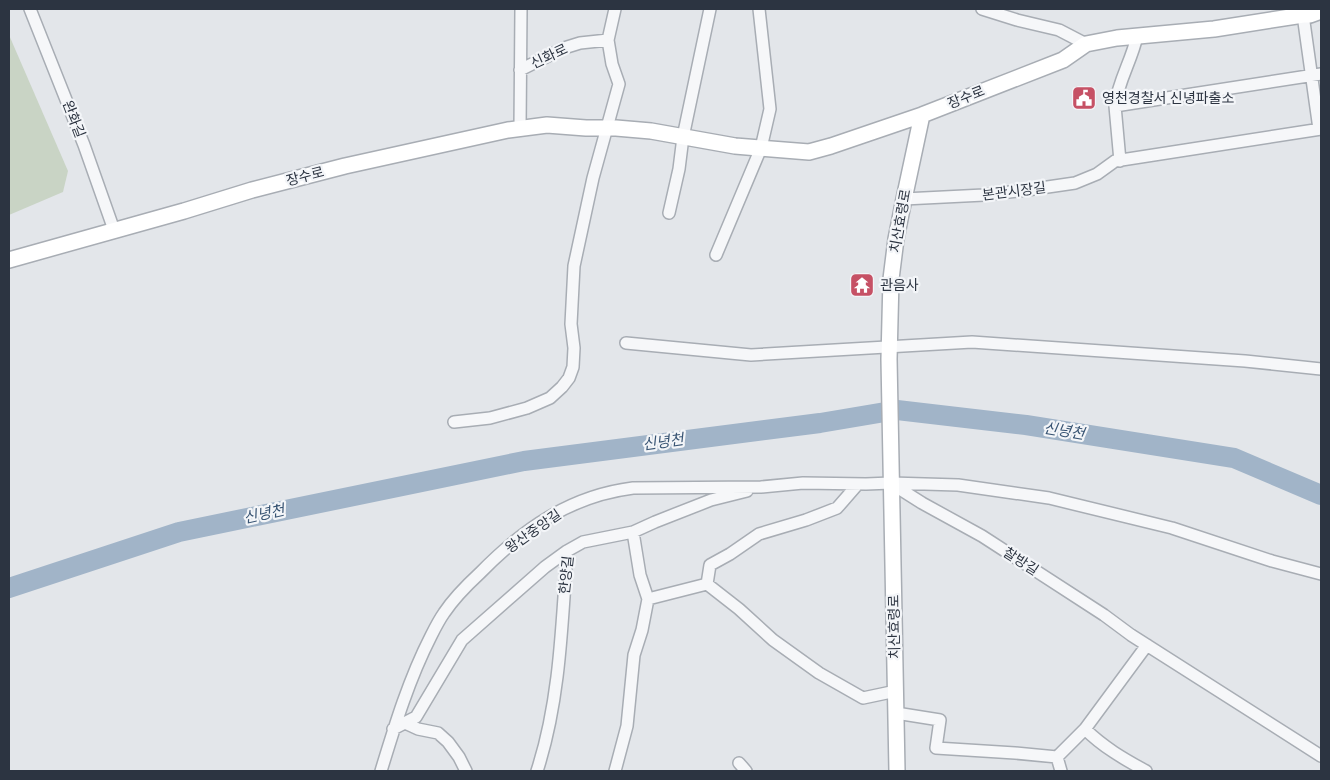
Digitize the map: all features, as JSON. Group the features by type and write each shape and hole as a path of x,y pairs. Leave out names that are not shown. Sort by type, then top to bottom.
{"main road":[{"name":"장수로","path":"9,260 252,190 345,166 520,128 547,125 651,131 735,146 809,152 922,114 1063,60 1086,44 1117,38 1214,29 1303,12 1310,15 1321,11"},
{"name":"치산효령로","path":"897,771 889,353 891,279 896,240 922,114"}],"street":[{"name":"완화길","path":"30,9 84,145 114,230"},
{"name":"신화로","path":"520,128 521,9"},
{"path":"454,422 490,418 527,408 550,398 569,378 573,368 574,266 593,178 619,84 612,64 608,40 615,9"},
{"path":"669,213 710,9"},
{"path":"716,254 761,148 770,109 759,9"},
{"path":"982,9 1059,30 1086,44"},
{"path":"1303,12 1316,75 1320,129"},
{"path":"1120,161 1115,106 1122,76 1134,50 1137,36"},
{"name":"신화로","path":"520,70 564,48 580,43 608,40"},
{"path":"1115,106 1316,75"},
{"name":"본관시장길","path":"904,199 984,195 1075,183 1096,174 1115,161 1320,129"},
{"path":"626,343 752,355 889,353 972,342 1245,361 1321,369"},
{"name":"왕산중앙길","path":"381,771 402,702 424,650 444,612 460,593 514,541 550,516 598,495 633,488 761,486 803,483 958,485 1049,498 1172,528 1272,562 1321,574"},
{"name":"찰방길","path":"891,483 922,503 982,536 1147,645 1321,756"},
{"path":"707,584 710,565 759,534 806,520 837,508 858,484"},
{"name":"한양길","path":"537,771 550,723 562,633 567,551 583,542 633,532 711,500 761,486"},
{"path":"615,771 627,726 634,655 642,630 648,600 640,575 633,532"},
{"path":"393,729 416,717 462,640 567,551"},
{"path":"707,584 739,609 773,640 819,673 863,698 896,691"},
{"path":"648,600 707,584"},
{"path":"1057,757 1085,729 1147,645"},
{"path":"896,712 940,720 936,748 1057,757"},
{"path":"405,723 418,729 438,733 448,742 466,771"},
{"path":"1085,729 1098,742 1146,771"},
{"path":"1057,757 1061,771"}],"green space":[{"path":"9,35 68,171 63,192 9,215"}],"waterway":[{"name":"신녕천","path":"9,588 179,532 524,461 820,423 897,410 1026,425 1234,458 1321,495"}],"place":[{"name":"영천경찰서 신녕파출소","path":"1084,98"},
{"name":"관음사","path":"862,285"}]}
